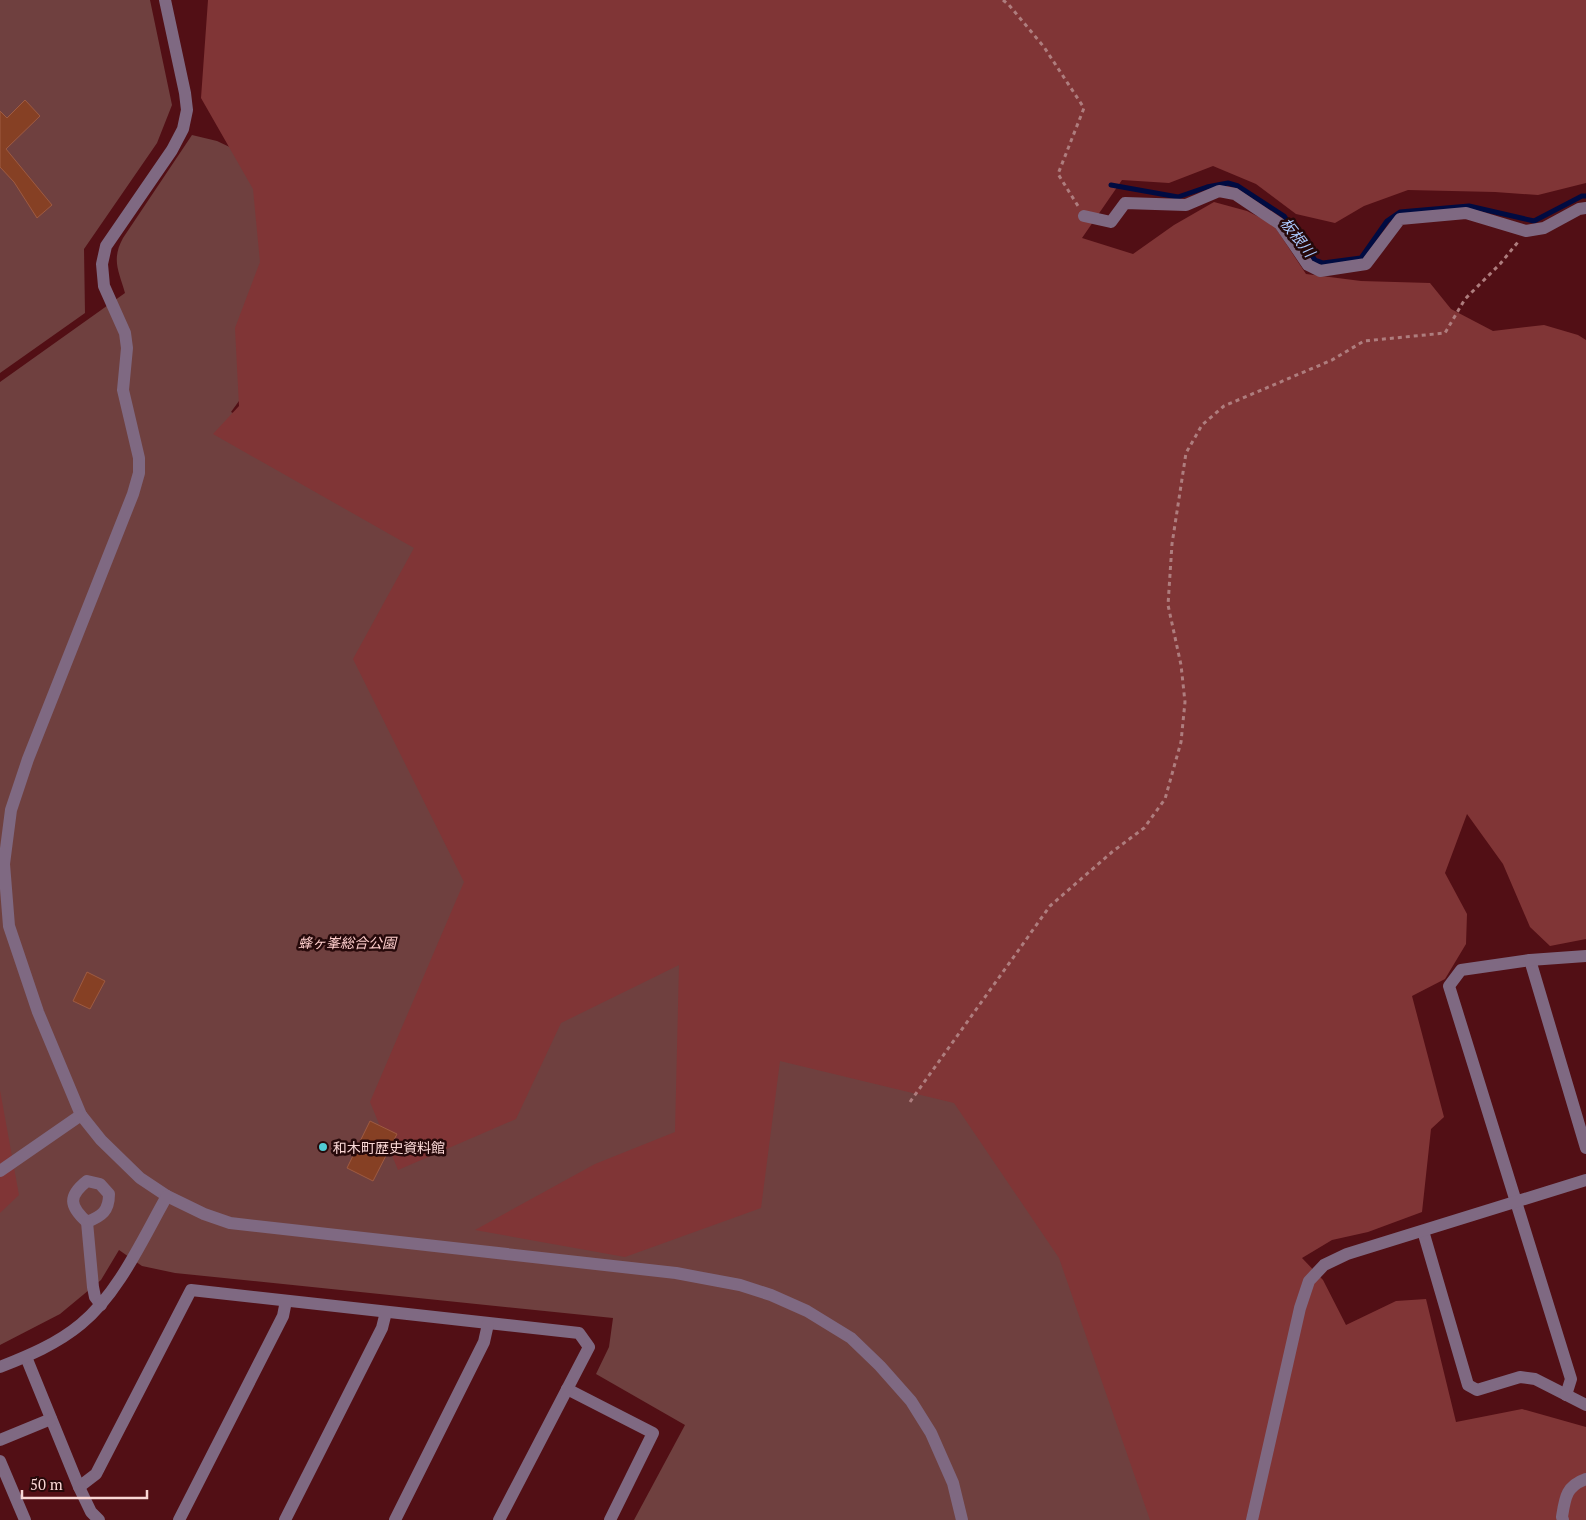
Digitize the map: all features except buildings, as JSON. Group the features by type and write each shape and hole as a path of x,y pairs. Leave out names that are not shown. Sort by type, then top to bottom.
{"street":[{"path":"165,0 185,93 187,110 183,129 172,150 106,246 102,264 104,286 125,333 127,348 123,390 139,458 139,473 133,494 28,759 12,810 4,864 9,926 38,1012 80,1115 101,1140 140,1178 167,1196 204,1214 230,1223 676,1272 740,1285 771,1295 807,1311 852,1338 911,1401 931,1433 953,1483 962,1520"},
{"path":"1084,216 1111,222 1125,204 1186,205 1219,191 1235,194 1280,224 1308,266 1320,271 1366,264 1400,219 1466,213 1526,231 1544,228 1579,209 1586,208"},
{"path":"1566,1395 1571,1378 1450,986 1461,970 1530,960 1586,956"},
{"path":"1530,960 1586,1148"},
{"path":"0,1171 80,1115"},
{"path":"1252,1520 1300,1308 1309,1281 1324,1265 1347,1254 1586,1180"},
{"path":"0,1367 26,1357 69,1333 101,1305 126,1268 167,1196"},
{"path":"88,1222 92,1287 95,1297 101,1305"},
{"path":"1423,1231 1468,1385 1477,1390 1520,1377 1535,1379 1586,1405"},
{"path":"79,1486 96,1474 190,1290 488,1324 579,1332 589,1347 499,1520"},
{"path":"179,1520 283,1316 286,1301"},
{"path":"285,1520 382,1328 386,1312"},
{"path":"395,1520 484,1342 488,1324"},
{"path":"26,1357 79,1486 91,1512 99,1520"},
{"path":"567,1389 653,1433 610,1520"},
{"path":"0,1440 51,1419"},
{"path":"0,1461 25,1520"},
{"path":"1563,1520 1565,1495 1579,1481 1586,1479"}],"path":[{"path":"1003,0 1044,48 1084,108 1058,174 1084,216"},
{"path":"910,1102 1050,906 1112,852 1144,828 1166,799 1181,742 1185,702 1181,666 1168,605 1172,544 1186,453 1202,425 1224,406 1332,360 1364,342 1444,333 1465,299 1500,264 1526,231"}],"green space":[{"path":"0,0 150,0 172,105 157,143 84,249 85,313 0,373"},
{"name":"蜂ヶ峯総合公園","path":"192,135 217,141 259,161 273,259 252,383 231,412 357,477 983,1075 1198,1520 634,1520 685,1425 596,1374 609,1347 613,1318 175,1273 142,1266 119,1250 101,1280 60,1314 0,1345 0,382 125,293 117,266 119,246"}],"shaded area":[{"path":"208,0 1586,0 1586,183 1538,195 1408,190 1364,206 1335,223 1296,214 1256,184 1213,166 1169,183 1122,180 1082,238 1133,254 1174,225 1214,202 1247,211 1273,224 1306,274 1361,281 1430,283 1451,309 1493,331 1544,325 1578,335 1586,340 1586,939 1550,946 1530,927 1503,864 1467,814 1445,873 1467,914 1466,944 1445,979 1412,996 1444,1117 1431,1129 1422,1212 1368,1232 1332,1240 1302,1258 1323,1280 1346,1325 1396,1301 1426,1299 1456,1422 1522,1409 1586,1427 1586,1520 1150,1520 1059,1258 954,1103 780,1061 761,1208 625,1257 475,1230 595,1164 675,1132 679,965 561,1023 516,1119 398,1170 370,1102 464,882 353,659 414,548 213,434 239,406 235,328 260,262 253,189 201,98"},
{"path":"0,1090 19,1195 0,1213"}],"waterway":[{"name":"板根川","path":"1111,185 1178,197 1207,187 1228,183 1238,186 1284,216 1315,260 1323,263 1361,258 1387,221 1400,212 1469,206 1534,221 1582,196 1586,196"}],"place":[{"name":"和木町歴史資料館","path":"323,1147"}]}
